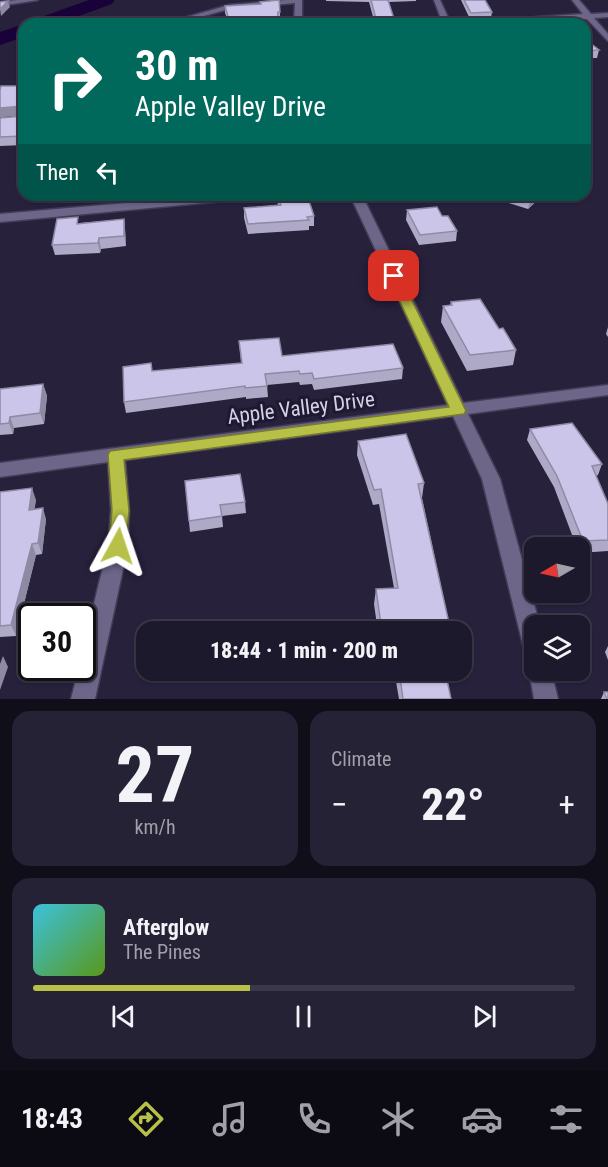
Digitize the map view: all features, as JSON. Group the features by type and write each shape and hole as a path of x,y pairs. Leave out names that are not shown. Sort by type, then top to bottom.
{"street":[{"path":"437,0 444,18"},
{"path":"575,0 589,16"},
{"path":"0,4 32,1"},
{"path":"189,18 229,7 299,1 298,18"},
{"path":"557,18 608,15"},
{"path":"591,18 608,39"},
{"path":"0,218 189,201"},
{"path":"359,201 491,479 527,615"},
{"name":"Apple Valley Drive","path":"0,470 608,390"},
{"path":"83,699 118,546 120,510 116,455"},
{"path":"542,681 546,699"}],"building":[{"path":"279,0 280,12 278,12 278,18 228,18 225,6 261,4 260,2"},
{"path":"371,0 388,0 394,18 376,18"},
{"path":"464,0 485,0 492,12 471,13"},
{"path":"8,1 0,9 0,2"},
{"path":"591,44 599,50 591,51"},
{"path":"1,86 18,86 18,106 0,108"},
{"path":"18,116 18,136 0,137 0,118"},
{"path":"280,201 309,201 314,216 307,217 309,220 248,224 244,208 281,205"},
{"path":"437,207 442,216 448,216 457,231 420,235 407,210"},
{"path":"78,217 77,224 124,219 124,236 99,238 98,243 52,245 57,219"},
{"path":"480,299 499,329 503,328 516,350 470,355 443,306 452,305 451,302"},
{"path":"279,338 282,356 393,344 403,368 314,379 312,373 300,374 299,371 265,374 267,386 245,388 245,386 124,402 123,367 151,363 152,371 242,363 239,341"},
{"path":"43,384 40,413 10,417 9,423 0,424 0,389"},
{"path":"572,423 602,464 592,466 608,504 608,540 590,541 590,537 581,537 557,476 530,429"},
{"path":"406,434 424,483 418,484 449,621 380,621 376,589 398,588 381,489 374,490 358,441"},
{"path":"240,474 245,502 220,505 222,516 189,521 185,481"},
{"path":"32,488 29,510 43,508 38,543 32,544 11,625 0,626 0,492"},
{"path":"401,681 447,681 451,699 403,699"}],"waterway":[{"path":"56,18 106,0"},
{"path":"0,39 18,32"}],"route":[{"path":"118,546 120,510 116,455 458,411 394,276"}]}
